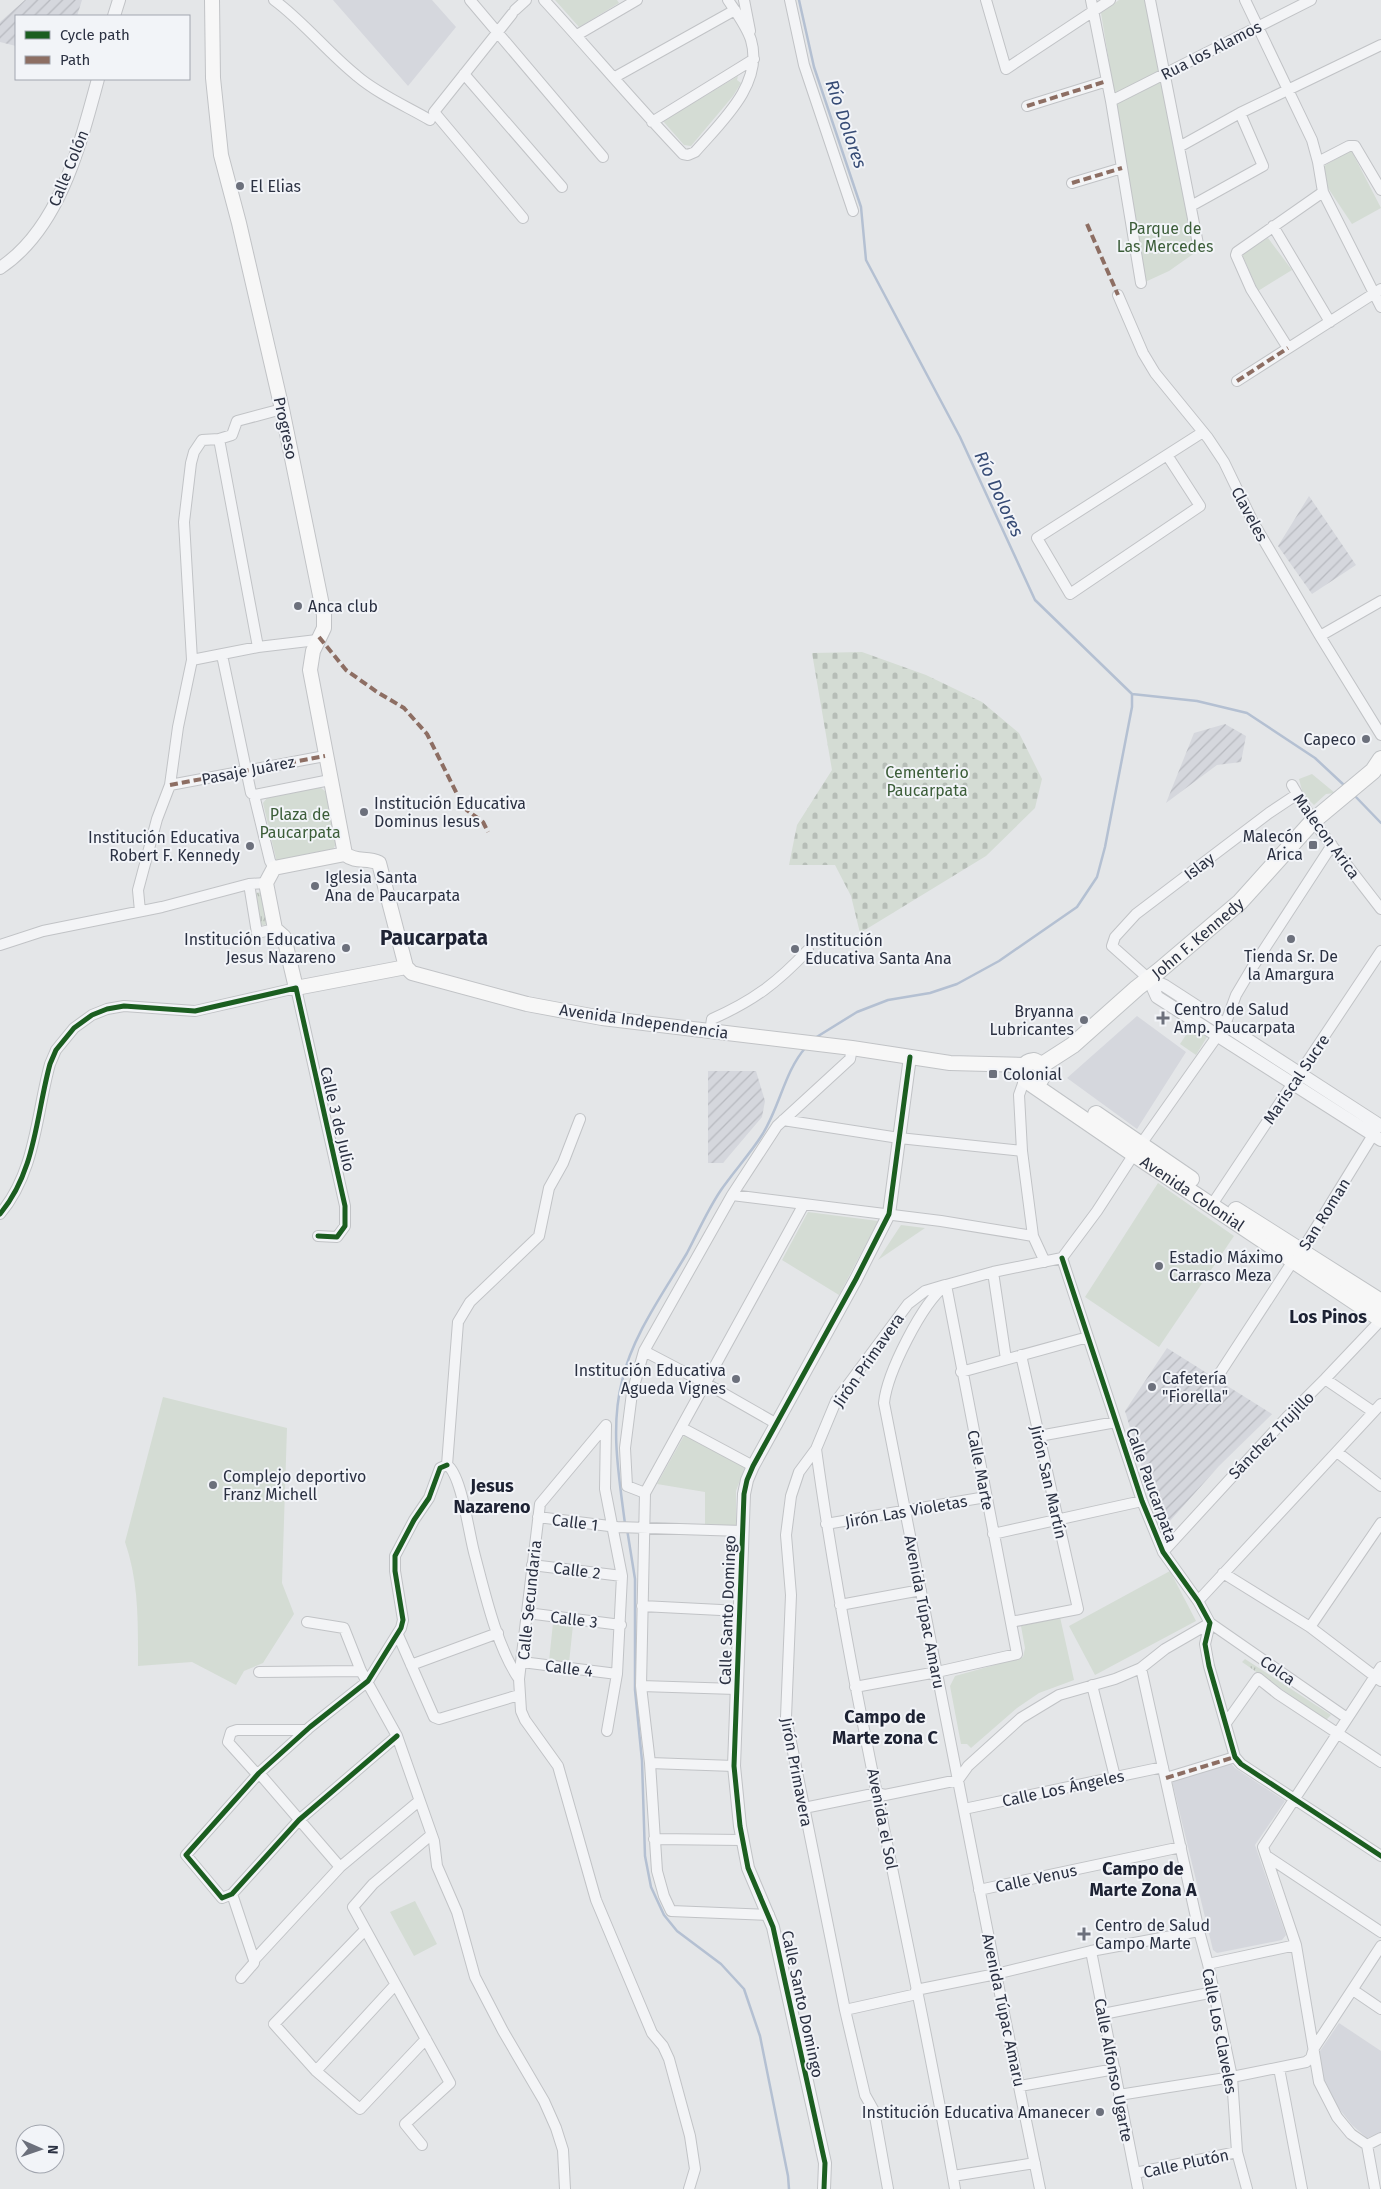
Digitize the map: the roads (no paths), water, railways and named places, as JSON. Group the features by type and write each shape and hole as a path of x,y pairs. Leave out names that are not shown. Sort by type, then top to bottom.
{"main road":[{"name":"Progreso","path":"212,0 213,78 221,155 239,223 282,410 324,615 324,628 317,640 310,662 310,670 345,854"},
{"name":"John F. Kennedy","path":"1031,1074 1073,1044 1240,902 1313,821 1378,766"},
{"path":"345,854 358,861 371,860 378,863 406,967 296,988 284,937 275,929 266,882 274,868 345,854"},
{"name":"Avenida Independencia","path":"406,967 412,973 527,1004 602,1018 852,1048 950,1063 999,1065 1031,1074"},
{"name":"Avenida Colonial","path":"1031,1074 1137,1150 1297,1256 1381,1320"},
{"name":"Avenida Colonial","path":"1297,1256 1381,1302"}],"street":[{"path":"114,15 118,0"},
{"path":"274,0 294,15 364,82 430,120"},
{"path":"470,0 604,158"},
{"path":"523,218 434,112 513,12 526,0"},
{"path":"544,0 577,35 652,122 683,154 692,154 736,104 752,73 754,59 744,0"},
{"path":"577,35 637,0"},
{"path":"728,0 751,39"},
{"path":"790,0 804,65 853,210"},
{"path":"986,0 1006,69 1110,0"},
{"path":"1091,0 1111,101 1141,283"},
{"path":"1150,0 1198,244"},
{"path":"1245,0 1312,140 1323,192 1378,291 1381,307"},
{"name":"Rua los Alamos","path":"1111,101 1258,25 1311,0"},
{"path":"615,78 735,10"},
{"path":"1179,147 1240,113 1381,45"},
{"path":"652,122 754,59"},
{"path":"464,74 562,187"},
{"name":"Calle Colón","path":"0,268 21,252 40,231 61,192 86,124 98,80"},
{"path":"1027,106 1107,81"},
{"path":"1191,206 1263,166 1240,113"},
{"path":"1318,162 1349,146 1355,146 1381,190"},
{"path":"1072,183 1122,168"},
{"path":"1288,348 1251,289 1236,258 1237,252 1323,192"},
{"path":"1273,226 1330,322"},
{"path":"1237,381 1378,291"},
{"name":"Claveles","path":"1118,295 1143,353 1155,373 1203,432 1224,462 1253,522 1381,735"},
{"path":"140,911 138,890 154,830 170,785 178,727 192,660 184,522 188,479 194,452 202,440 219,439 232,435 237,421 282,410"},
{"path":"1167,455 1200,506 1070,594 1037,538 1203,432"},
{"path":"219,439 258,646"},
{"path":"1320,636 1381,602"},
{"path":"192,660 258,646 317,640"},
{"path":"222,655 251,793 254,796 270,861 274,868"},
{"name":"Pasaje Juárez","path":"170,785 325,756"},
{"path":"254,796 330,780"},
{"name":"Malecon Arica","path":"1294,790 1313,821 1381,909"},
{"name":"Islay","path":"1149,979 1112,946 1115,937 1136,914 1269,813 1294,790"},
{"path":"946,1285 993,1272 1062,1258 1097,1211 1137,1150 1218,1036 1225,1025 1236,995 1252,968 1332,845"},
{"path":"0,945 43,931 140,911 249,884 266,882"},
{"path":"249,884 257,933 275,929"},
{"path":"710,1032 712,1019 735,1009 764,991 783,976 808,950"},
{"name":"Mariscal Sucre","path":"1214,1202 1381,951"},
{"path":"1149,979 1165,986 1225,1025 1296,1079"},
{"path":"1149,979 1157,997 1218,1036 1296,1079 1379,1130"},
{"path":"0,1214 15,1193 31,1155 50,1064 56,1050 74,1028 92,1015 116,1007 195,1011 296,988"},
{"name":"Calle 3 de Julio","path":"296,988 345,1206 345,1226 337,1237 318,1236"},
{"path":"645,1494 627,1486 625,1448 632,1392 644,1351 732,1195 777,1126 850,1059 852,1048"},
{"name":"Calle Santo Domingo","path":"824,2189 825,2163 773,1927 748,1868 742,1840 734,1766 744,1494 752,1466 856,1279 889,1214 910,1057"},
{"path":"1031,1074 1019,1095 1022,1151 1033,1236 1045,1262"},
{"path":"447,1465 458,1322 470,1302 539,1236 549,1188 563,1163 580,1119"},
{"path":"783,1120 899,1138 1022,1151"},
{"name":"San Roman","path":"1216,1379 1379,1130"},
{"path":"732,1195 889,1214 1033,1236"},
{"path":"769,1915 672,1911 664,1896 657,1871 650,1763 641,1686 642,1606 640,1528 645,1494 804,1204"},
{"name":"Calle Paucarpata","path":"1062,1258 1142,1501 1163,1552 1198,1600 1210,1623"},
{"path":"993,1272 1006,1359"},
{"name":"Calle Marte","path":"937,1672 1017,1654 961,1372 946,1285"},
{"name":"Jirón Primavera","path":"888,2189 874,2111 865,2095 845,2010 786,1717 791,1595 786,1535 791,1496 799,1472 816,1449 836,1401 908,1304 925,1291 946,1285"},
{"name":"Avenida Túpac Amaru","path":"946,1285 927,1306 892,1372 884,1404 979,1890 1040,2189"},
{"name":"Sánchez Trujillo","path":"1163,1552 1287,1416 1326,1380 1381,1320"},
{"path":"961,1372 1088,1337"},
{"path":"644,1351 777,1424"},
{"name":"Jirón San Martín","path":"1011,1622 1078,1609 1021,1355"},
{"path":"1326,1380 1372,1411"},
{"path":"1198,1600 1372,1411 1381,1404"},
{"path":"1039,1436 1116,1422"},
{"name":"Calle Secundaria","path":"614,1526 606,1489 606,1425 541,1501 519,1679 519,1695 525,1720 558,1766 596,1900 652,2033 663,2046 675,2075 677,2090 690,2136 695,2169 689,2189"},
{"path":"682,1428 752,1466"},
{"name":"Avenida el Sol","path":"816,1449 826,1524 855,1687 878,1793 955,2189"},
{"path":"1336,1452 1381,1486"},
{"path":"447,1465 453,1469 474,1555 508,1663 519,1679"},
{"path":"397,1736 299,1820 232,1894 222,1898 186,1855 259,1773 307,1730 368,1680 398,1635 403,1620 395,1571 395,1556 414,1520 429,1498 440,1468 447,1465"},
{"name":"Jirón Las Violetas","path":"826,1524 986,1496"},
{"path":"993,1534 1057,1518 1142,1501"},
{"name":"Calle 1","path":"538,1517 640,1528 742,1531"},
{"path":"1310,1627 1381,1523"},
{"path":"608,1731 617,1674 621,1625 622,1576 614,1526"},
{"name":"Calle 2","path":"532,1565 622,1576"},
{"path":"1223,1573 1310,1627 1379,1675 1347,1718 1263,1847 1296,1945 1319,2082 1330,2104 1351,2134 1367,2146 1375,2189"},
{"path":"840,1605 921,1590"},
{"path":"642,1606 740,1611"},
{"name":"Calle 3","path":"527,1613 621,1625"},
{"path":"307,1622 344,1628 361,1671 368,1680 397,1736 431,1835 437,1866 457,1912 475,1977 503,2031 544,2101 556,2128 563,2150 565,2189"},
{"path":"804,1808 878,1793 885,1796 958,1780 968,1766 1021,1718 1059,1695 1115,1679 1141,1668 1165,1649 1210,1623"},
{"path":"1210,1623 1205,1644 1209,1666 1235,1757 1241,1764 1381,1856"},
{"name":"Colca","path":"1210,1623 1347,1718"},
{"path":"410,1665 498,1633"},
{"path":"398,1635 434,1717 439,1719 519,1695"},
{"name":"Calle 4","path":"522,1662 617,1674"},
{"name":"Calle Los Claveles","path":"1141,1668 1232,2077 1237,2152 1247,2189"},
{"path":"259,1672 361,1671"},
{"path":"855,1687 937,1672"},
{"path":"1226,1723 1258,1678 1278,1694 1381,1762"},
{"path":"1092,1685 1115,1777"},
{"path":"641,1686 736,1689"},
{"path":"307,1730 237,1730 231,1732 228,1742 255,1772 259,1773 340,1866"},
{"path":"1166,1778 1235,1757"},
{"path":"650,1763 734,1766"},
{"name":"Calle Los Ángeles","path":"964,1810 1163,1767"},
{"path":"241,1978 254,1963 254,1960 340,1866 419,1801"},
{"path":"422,2144 405,2124 450,2083 353,1907 372,1884 431,1835"},
{"path":"654,1839 742,1840"},
{"name":"Calle Venus","path":"979,1890 1181,1847"},
{"path":"1268,1858 1381,1932"},
{"path":"232,1894 254,1960"},
{"path":"365,1930 274,2024 316,2070 360,2110 426,2039"},
{"path":"845,2010 1091,1951 1199,1931"},
{"path":"1208,1964 1296,1945"},
{"path":"1119,2095 1232,2077 1306,2062 1311,2058 1314,2048 1381,1946"},
{"name":"Calle Alfonso Ugarte","path":"1091,1951 1138,2189"},
{"path":"316,2070 395,1985"},
{"path":"1353,1990 1381,2009"},
{"path":"1103,2014 1214,1992"},
{"path":"1020,2086 1115,2068"},
{"path":"1279,2068 1302,2189"},
{"path":"1367,2146 1381,2138"},
{"name":"Calle Plutón","path":"1135,2173 1237,2152"},
{"path":"953,2176 1035,2163"}],"waterway":[{"name":"Río Dolores","path":"799,0 814,67 861,207 866,260 960,437 1035,600 1132,694 1197,701 1247,713 1315,758 1345,786"},
{"path":"815,1038 857,1012 888,1000 930,993 957,984 999,961 1077,907 1097,877 1105,847 1132,707 1132,694"},
{"name":"Río Dolores","path":"1354,795 1381,823"},
{"path":"625,1524 618,1470 616,1434 618,1399 633,1347 712,1205 768,1124 792,1067 806,1047"},
{"path":"627,1529 635,1579 635,1690 642,1761 645,1856 651,1887 664,1915 677,1931 721,1964 744,1989 760,2036 789,2189"}],"place":[{"name":"El Elias","path":"240,186"},
{"name":"Anca club","path":"298,606"},
{"name":"Capeco","path":"1366,739"},
{"name":"Institución Educativa Dominus Iesus","path":"364,812"},
{"name":"Malecón Arica","path":"1313,845"},
{"name":"Institución Educativa Robert F. Kennedy","path":"250,846"},
{"name":"Iglesia Santa Ana de Paucarpata","path":"315,886"},
{"name":"Tienda Sr. De la Amargura","path":"1291,939"},
{"name":"Institución Educativa Jesus Nazareno","path":"346,948"},
{"name":"Institución Educativa Santa Ana","path":"795,949"},
{"name":"Centro de Salud Amp. Paucarpata","path":"1163,1018"},
{"name":"Bryanna Lubricantes","path":"1084,1020"},
{"name":"Colonial","path":"993,1074"},
{"name":"Estadio Máximo Carrasco Meza","path":"1159,1266"},
{"name":"Institución Educativa Agueda Vignes","path":"736,1379"},
{"name":"Cafetería \"Fiorella\"","path":"1152,1387"},
{"name":"Complejo deportivo Franz Michell","path":"213,1485"},
{"name":"Centro de Salud Campo Marte","path":"1084,1934"},
{"name":"Institución Educativa Amanecer","path":"1100,2112"}],"district":[{"name":"Paucarpata","path":"434,938"},
{"name":"Los Pinos","path":"1328,1317"},
{"name":"Jesus Nazareno","path":"492,1496"},
{"name":"Campo de Marte zona C","path":"885,1727"},
{"name":"Campo de Marte Zona A","path":"1143,1879"}],"park label":[{"name":"Parque de Las Mercedes","path":"1165,237"},
{"name":"Cementerio Paucarpata","path":"927,781"},
{"name":"Plaza de Paucarpata","path":"300,823"}]}
